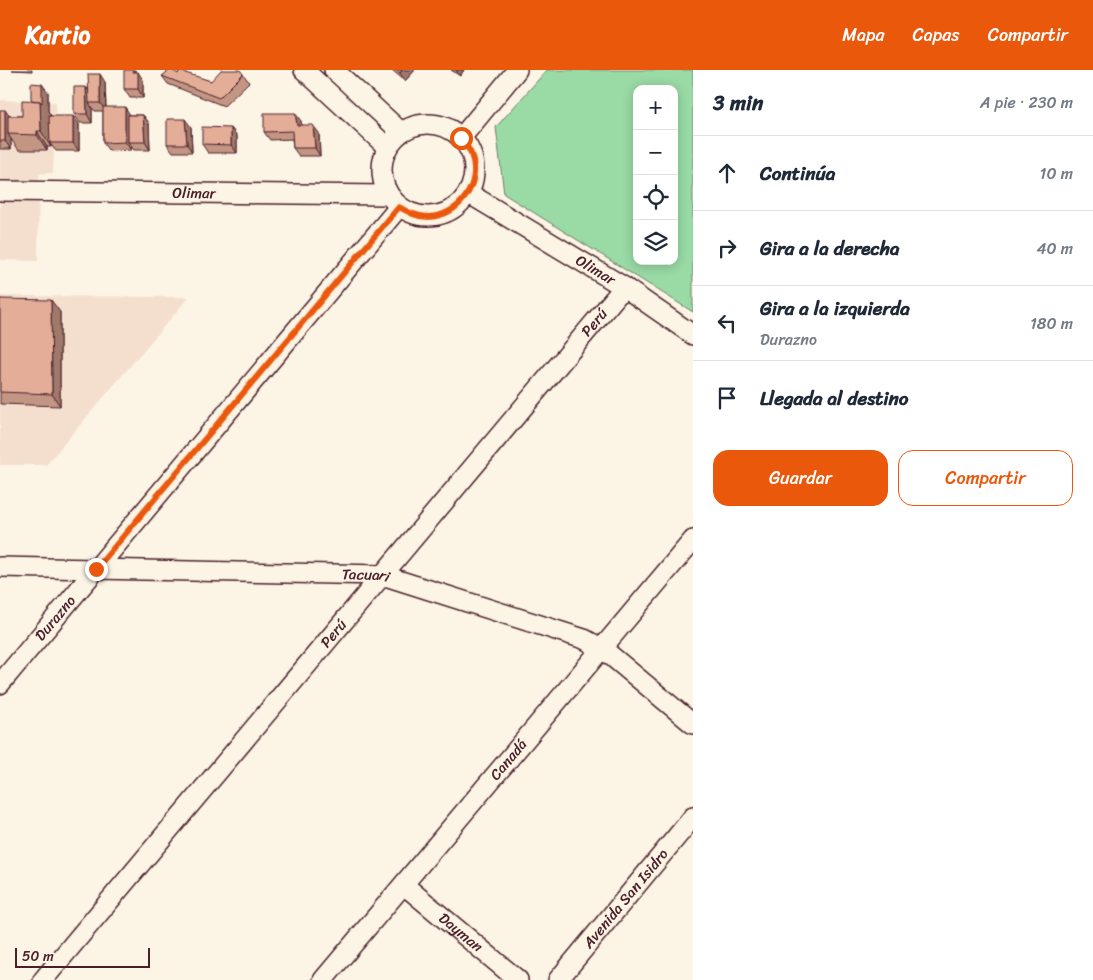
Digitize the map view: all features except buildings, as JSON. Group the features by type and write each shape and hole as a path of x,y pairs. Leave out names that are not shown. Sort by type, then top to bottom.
{"street":[{"path":"304,70 387,147"},
{"path":"334,70 400,132"},
{"path":"461,138 517,70"},
{"path":"421,124 442,126 461,138 472,154 474,174 468,193 458,206 444,214 429,217 413,214 393,201 382,180 382,163 387,147 400,132 421,124"},
{"name":"Olimar","path":"0,191 393,201"},
{"name":"Olimar","path":"468,193 624,287 693,335"},
{"name":"Durazno","path":"0,684 96,569 393,201"},
{"name":"Perú","path":"43,980 624,287"},
{"name":"Canadá","path":"323,980 693,540"},
{"name":"Tacuari","path":"0,568 382,575 584,639 603,649 693,724"},
{"name":"Avenida San Isidro","path":"558,980 693,817"},
{"name":"Dayman","path":"404,884 518,980"}],"shaded area":[{"path":"0,100 56,102 53,173 39,174 38,261 0,260"},
{"path":"0,296 189,297 46,465 0,465"}],"green space":[{"path":"547,70 693,70 693,312 504,194 496,127"}],"route":[{"path":"96,569 399,207 413,214 429,217 444,214 458,206 468,193 474,174 472,154 461,138"}]}
